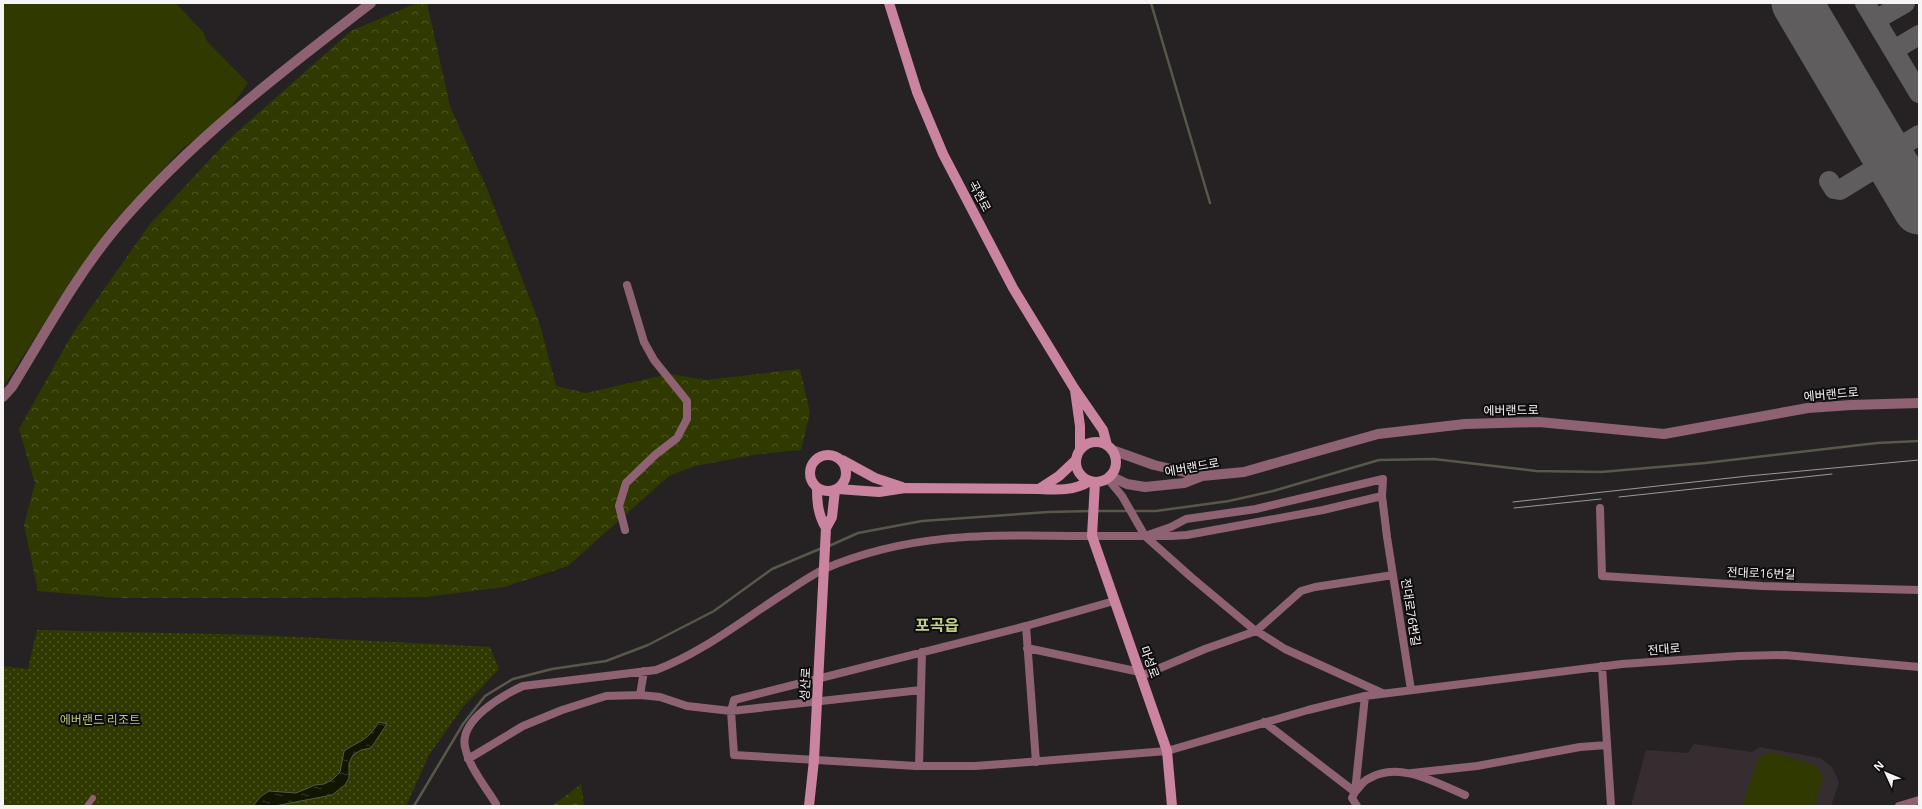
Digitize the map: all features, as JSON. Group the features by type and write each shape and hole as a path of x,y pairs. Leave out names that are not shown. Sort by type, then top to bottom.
{"main road":[{"name":"곡현로","path":"889,3 917,92 943,154 1013,288 1074,388 1103,430 1110,448"},
{"path":"1074,388 1080,426 1076,465 1081,475 1093,481"},
{"path":"817,488 825,491 836,490 879,492 906,488 1056,490 1073,489 1093,481 1109,477 1116,463 1110,448 1101,443 1089,443 1059,476 1039,489"},
{"path":"842,460 846,466 846,479 836,490 832,516 826,528 820,519 817,501 817,488 810,476 812,463 819,457 831,454 842,460 875,478 906,488"},
{"path":"1092,533 1094,496 1093,481"},
{"name":"성산로","path":"809,806 814,760 826,528"},
{"name":"마성로","path":"1092,533 1114,601 1167,751 1172,806"}],"street":[{"path":"3,397 12,387 83,272 115,229 154,184 195,145 271,80 371,3"},
{"path":"625,530 619,506 626,483 655,455 677,438 687,419 687,401 654,360 644,342 627,285"},
{"name":"에버랜드로","path":"1109,477 1127,484 1145,487 1184,483 1202,476 1244,472 1378,434 1465,424 1539,422 1664,434 1729,424 1753,417 1801,409 1851,405 1919,403"},
{"path":"1110,448 1154,466 1202,476"},
{"path":"1109,477 1122,496 1145,536 1190,577 1256,631 1284,649 1382,693"},
{"name":"전대로76번길","path":"1145,536 1171,527 1186,519 1256,509 1383,479 1382,496 1387,537 1411,690"},
{"path":"496,804 468,759 464,739 468,729 477,717 488,707 508,693 523,686 644,672 656,670 683,660 823,566 874,550 967,535 1092,533 1145,536 1187,535 1323,510 1382,496"},
{"name":"전대로16번길","path":"1600,508 1602,576 1762,586 1919,590"},
{"path":"1027,648 1140,674 1256,631 1301,591 1315,587 1393,576"},
{"path":"731,711 734,700 1026,626 1114,601"},
{"path":"1026,626 1036,762"},
{"path":"919,766 922,652"},
{"name":"전대로","path":"731,711 734,755 919,766 975,766 1167,751 1264,722 1365,696 1602,666 1739,656 1785,656 1919,667"},
{"path":"1602,666 1611,806"},
{"path":"640,695 644,672"},
{"path":"468,759 523,726 562,710 606,696 640,695 660,697 687,706 731,711 816,703 921,690"},
{"path":"1355,792 1365,696"},
{"path":"1264,722 1355,792"},
{"path":"1357,806 1352,798 1355,792 1367,779 1384,772 1409,773 1477,766 1580,746 1607,745"},
{"path":"1409,773 1465,795"},
{"path":"87,806 93,798"},
{"path":"1899,806 1919,800"}],"shaded area":[{"path":"1694,744 1752,752 1760,747 1820,758 1832,767 1839,782 1831,806 1631,806 1646,750 1688,753"}],"green space":[{"path":"3,3 176,3 203,32 207,41 248,83 224,117 182,149 110,226 64,292 3,388"},
{"path":"417,3 427,3 450,106 488,191 540,325 556,386 586,393 669,374 706,380 800,369 810,413 801,450 759,454 695,466 669,476 568,566 504,587 426,597 119,598 38,591 24,525 35,483 19,429 71,336 150,224 228,140 351,31"},
{"name":"에버랜드 리조트","path":"37,630 258,635 490,647 499,669 463,707 429,755 406,806 3,806 3,666 28,669"},
{"path":"1771,752 1814,765 1818,768 1823,778 1814,806 1742,806 1759,757"},
{"path":"581,784 584,806 552,806"}],"water":[{"path":"379,722 387,724 371,748 361,750 353,755 349,763 349,778 345,785 332,795 275,806 253,806 260,797 269,791 296,793 332,780 340,772 344,751 367,737"}],"waterway":[{"path":"1151,3 1210,203"},
{"path":"1133,511 1156,511 1229,501 1273,491 1379,460 1434,459 1536,471 1601,472 1705,463 1877,443 1919,441"},
{"path":"829,546 858,533 922,521 1048,512 1092,511"},
{"path":"1097,511 1128,511"},
{"path":"414,806 463,724 485,696 513,679 552,669 606,661 648,645 714,611 772,569 822,548"}],"taxiway":[{"path":"1865,3 1919,93"},
{"path":"1877,19 1905,3"},
{"path":"1894,50 1919,35"},
{"path":"1898,148 1919,135"},
{"path":"1829,181 1834,189 1840,190 1879,166"}],"runway":[{"path":"1797,3 1919,209"}],"tram line":[{"path":"1513,502 1748,476 1919,460"},
{"path":"1619,497 1832,474"},
{"path":"1514,508 1601,499"}],"district":[{"name":"포곡읍","path":"937,625"}]}
